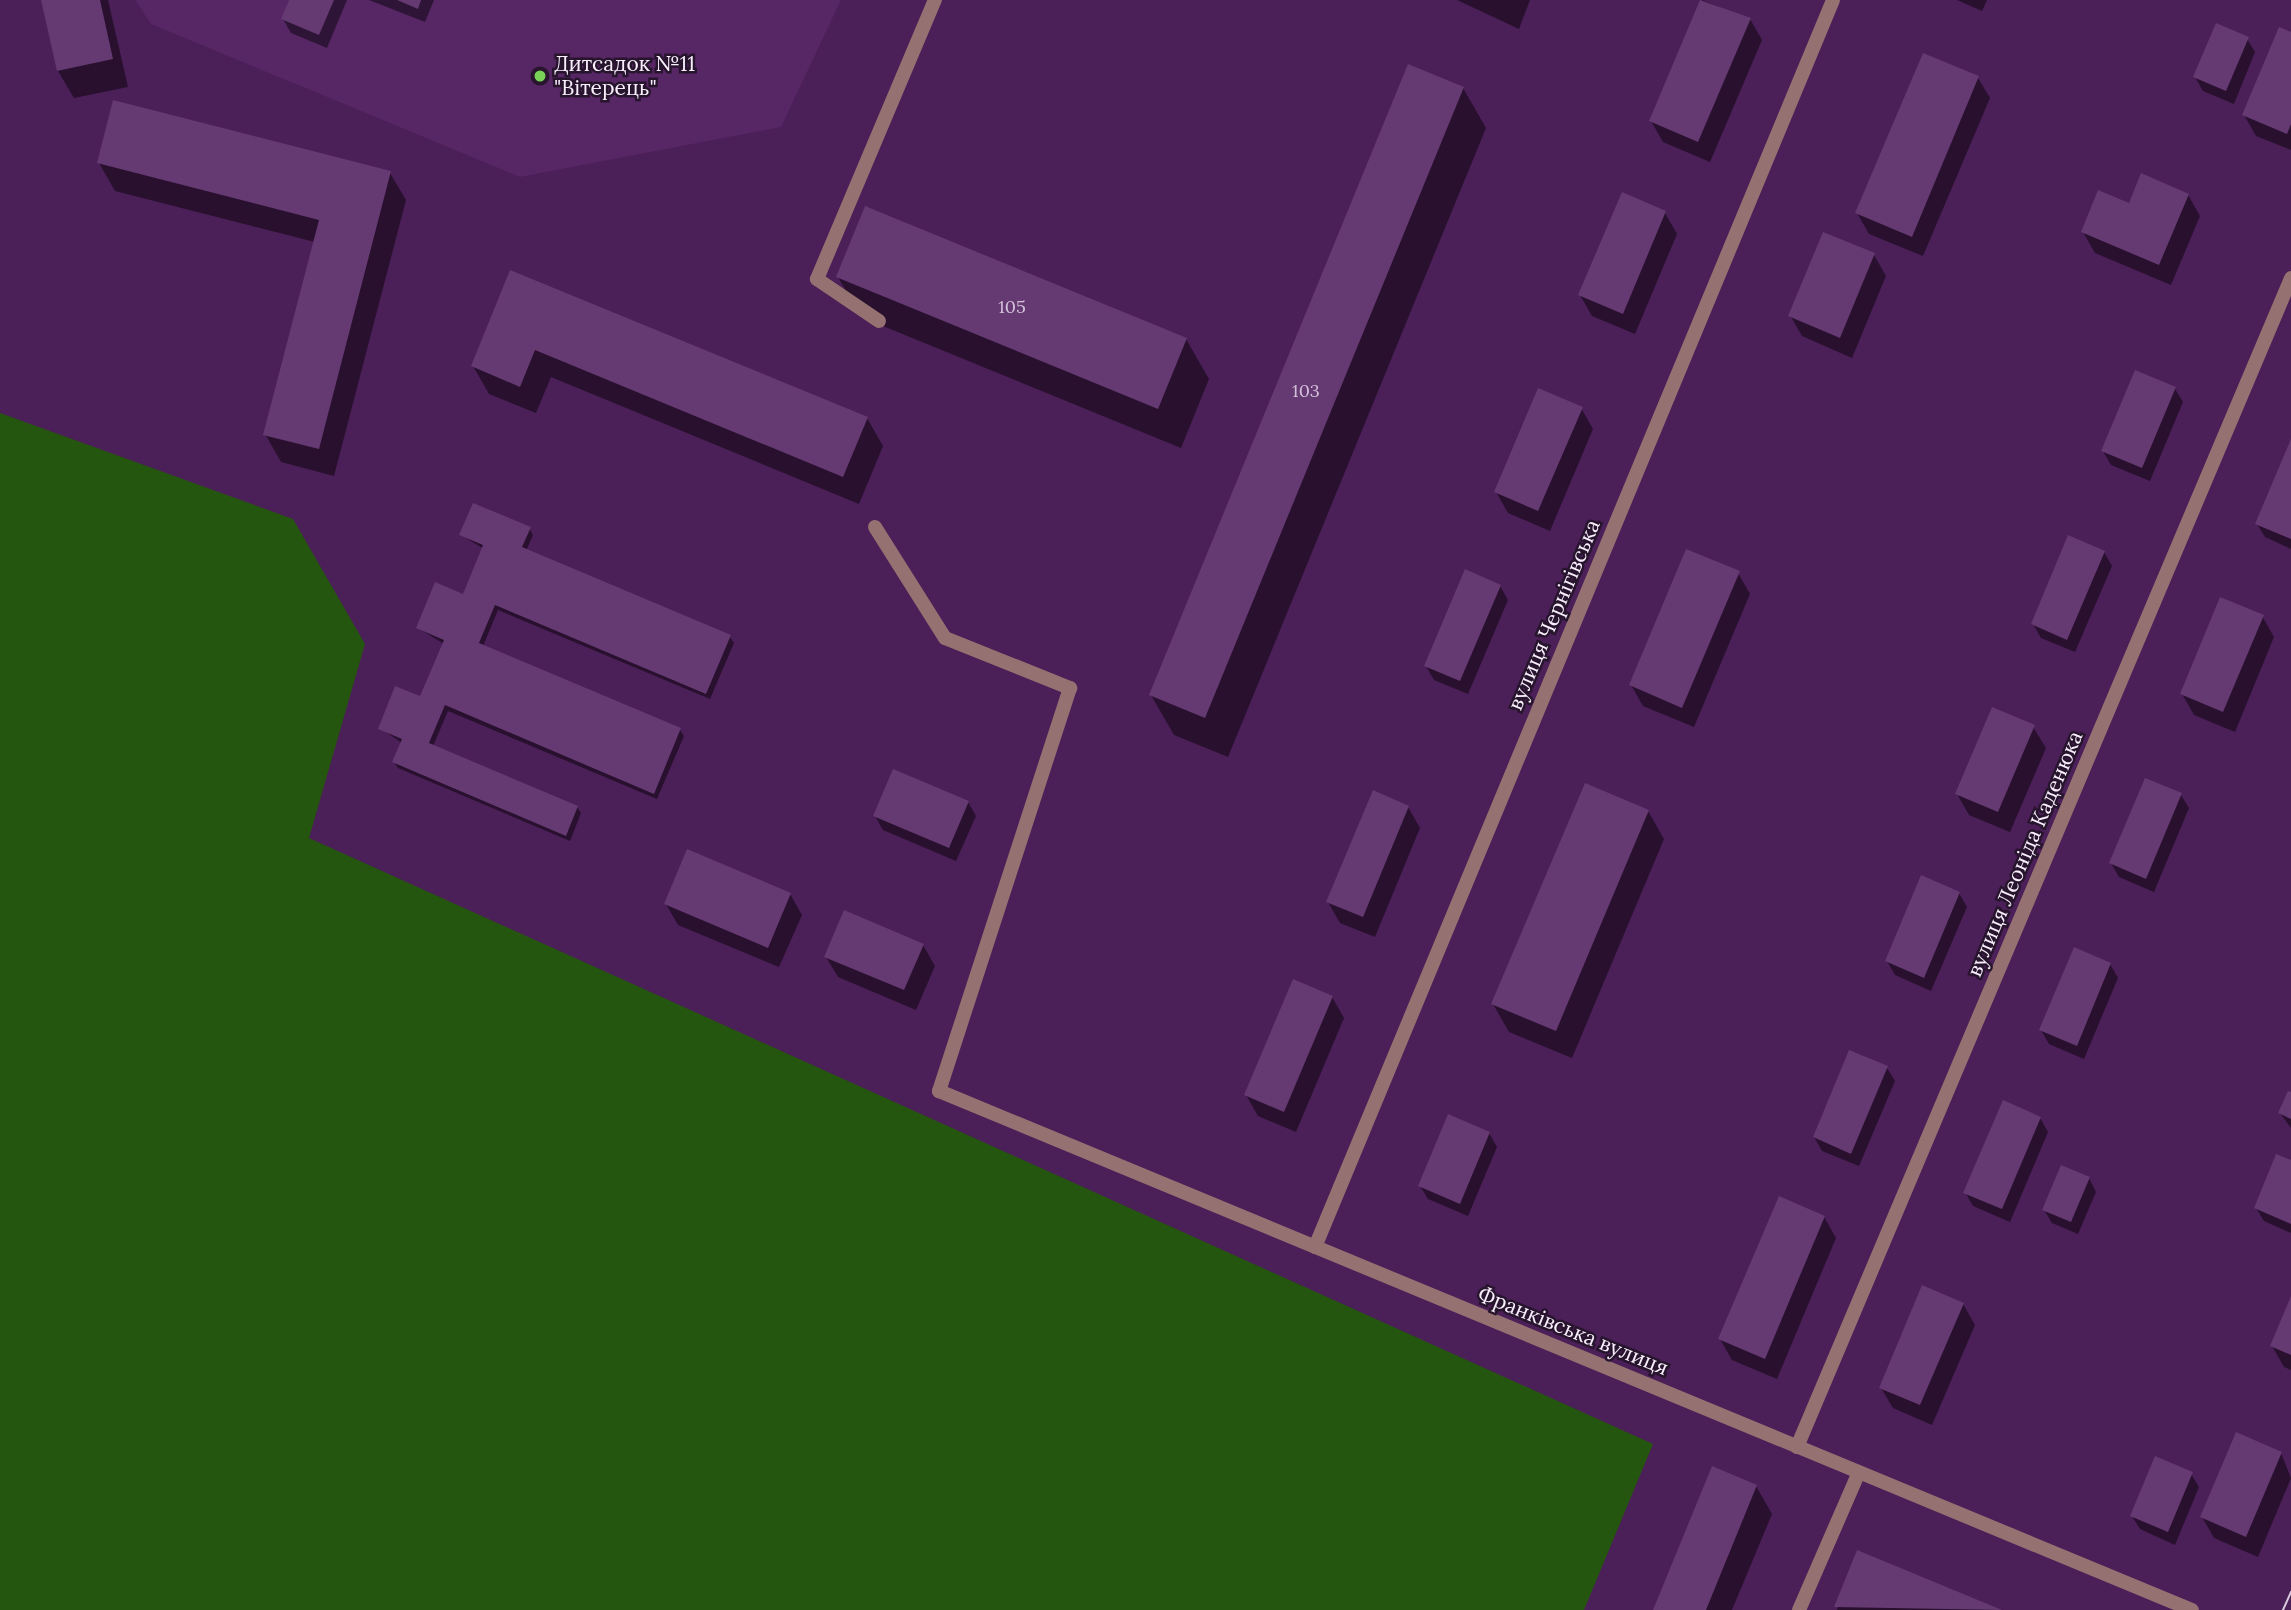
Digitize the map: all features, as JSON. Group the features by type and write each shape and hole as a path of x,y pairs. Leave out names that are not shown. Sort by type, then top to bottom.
{"street":[{"path":"879,321 817,279 935,0"},
{"name":"вулиця Чернігівська","path":"1315,1247 1833,0"},
{"name":"вулиця Леоніда Каденюка","path":"1797,1447 2291,278"},
{"name":"Франківська вулиця","path":"875,527 945,638 1070,688 939,1091 2192,1610"},
{"path":"1799,1610 1859,1472"}],"shaded area":[{"name":"Дитсадок №11 \"Вітерець\"","path":"135,0 841,0 781,127 520,177 151,24"}],"green space":[{"path":"0,413 293,519 365,644 309,838 1653,1444 1584,1610 0,1610"}],"building":[{"path":"41,0 100,0 113,59 57,71"},
{"path":"289,0 334,0 319,35 281,19"},
{"path":"397,0 421,0 418,9"},
{"path":"1700,0 1751,18 1698,142 1649,121"},
{"path":"2216,23 2249,37 2226,91 2193,77"},
{"path":"2279,27 2291,32 2291,124 2287,134 2242,115"},
{"path":"1923,53 1979,76 1912,237 1855,213"},
{"path":"1408,64 1464,87 1205,718 1149,695"},
{"path":"113,100 391,171 319,449 263,435 319,220 97,163"},
{"path":"2141,173 2189,194 2159,265 2081,232 2098,190 2129,203"},
{"path":"1622,192 1666,211 1623,314 1578,295"},
{"path":"865,206 1187,338 1158,409 836,277"},
{"path":"1823,232 1875,253 1840,338 1788,316"},
{"path":"510,270 868,417 843,477 535,350 520,387 471,366"},
{"path":"2135,370 2176,387 2142,468 2101,451"},
{"path":"1538,388 1583,407 1538,511 1494,492"},
{"path":"2291,439 2291,539 2255,524"},
{"path":"473,503 531,527 522,547 731,635 706,694 495,605 479,643 681,728 654,794 445,705 429,743 578,806 566,836 392,762 402,739 378,729 395,686 420,696 444,640 416,628 435,582 463,594 483,545 459,535"},
{"path":"2068,535 2105,551 2067,640 2031,624"},
{"path":"1686,549 1740,571 1682,708 1629,685"},
{"path":"1465,569 1501,585 1460,681 1424,666"},
{"path":"2220,597 2264,615 2223,712 2180,694"},
{"path":"1992,707 2035,725 1998,812 1955,794"},
{"path":"893,769 969,801 949,848 873,816"},
{"path":"2145,778 2182,793 2146,879 2109,863"},
{"path":"1585,783 1649,810 1556,1031 1491,1004"},
{"path":"1373,790 1409,806 1363,917 1326,902"},
{"path":"687,849 791,893 768,948 664,904"},
{"path":"1921,875 1960,892 1924,978 1885,961"},
{"path":"844,910 924,944 904,990 824,957"},
{"path":"2074,947 2111,963 2077,1046 2039,1030"},
{"path":"1293,979 1333,996 1284,1112 1244,1095"},
{"path":"1849,1050 1888,1066 1851,1154 1813,1137"},
{"path":"2288,1091 2291,1092 2291,1119 2278,1113"},
{"path":"2003,1100 2041,1117 2002,1209 1963,1193"},
{"path":"1448,1114 1490,1132 1460,1204 1418,1186"},
{"path":"2276,1154 2291,1160 2291,1224 2254,1208"},
{"path":"2061,1165 2090,1177 2071,1222 2042,1210"},
{"path":"1779,1196 1825,1216 1765,1359 1718,1339"},
{"path":"1922,1285 1964,1303 1920,1405 1879,1388"},
{"path":"2291,1296 2291,1355 2270,1346"},
{"path":"2236,1432 2282,1452 2246,1537 2200,1517"},
{"path":"2155,1456 2193,1472 2168,1532 2130,1516"},
{"path":"1712,1466 1757,1485 1706,1610 1653,1610"},
{"path":"1857,1550 2002,1610 1834,1607"}],"tram line":[{"path":"2283,1610 2291,1592"}],"place":[{"name":"Дитсадок №11 \"Вітерець\"","path":"540,76"}]}
